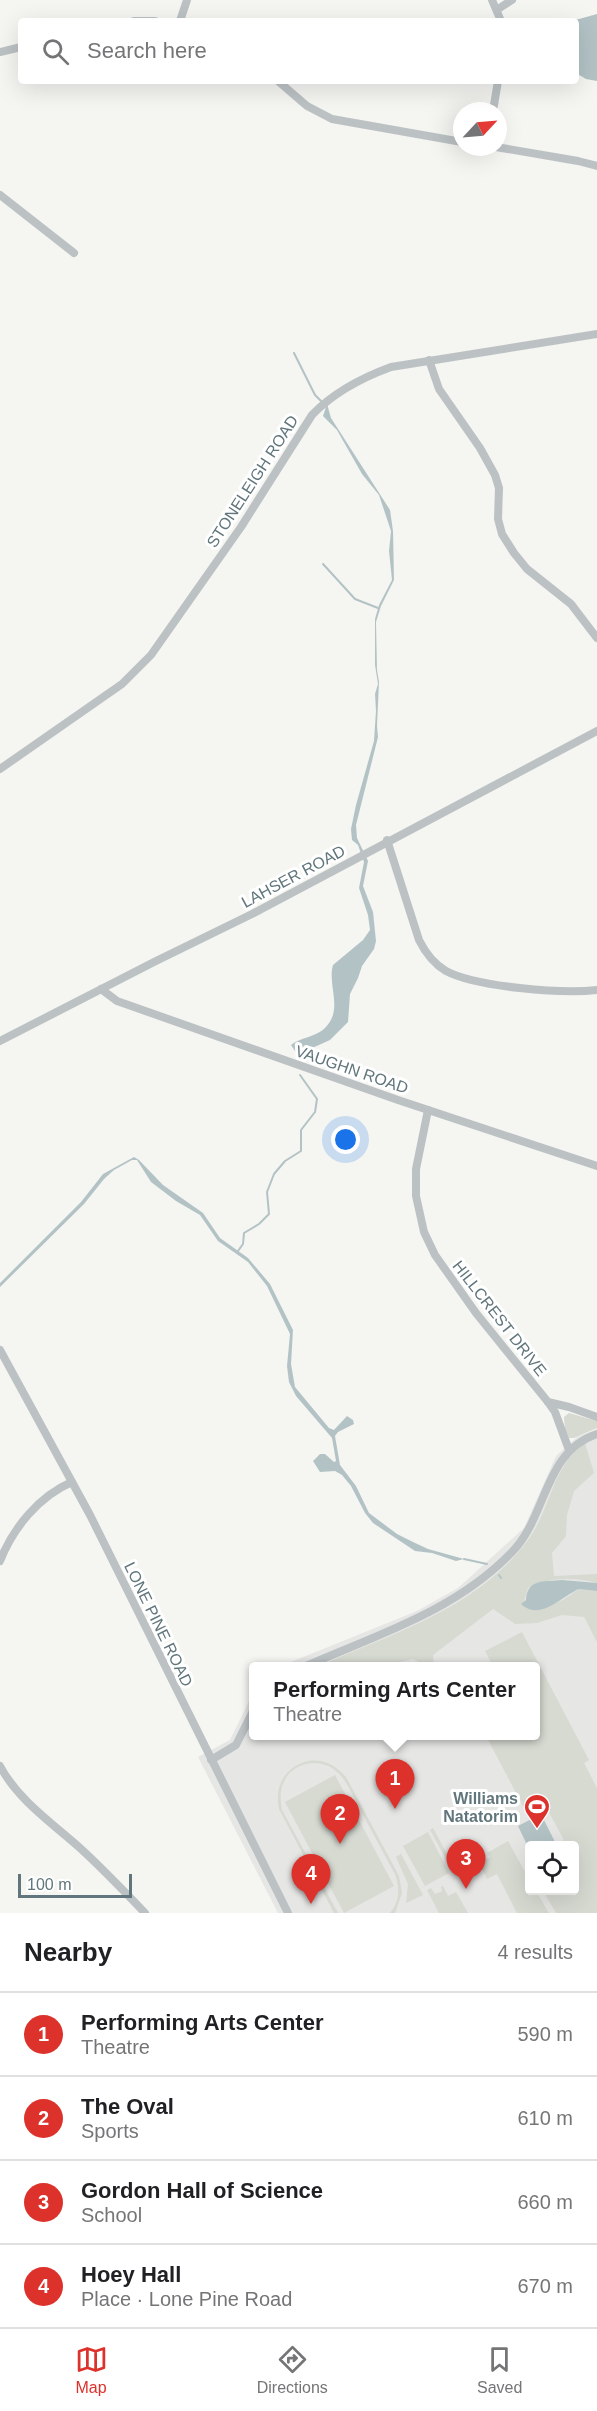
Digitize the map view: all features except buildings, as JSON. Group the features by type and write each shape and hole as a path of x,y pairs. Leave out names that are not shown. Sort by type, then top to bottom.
{"street":[{"path":"181,18 187,0"},
{"path":"492,0 500,18"},
{"path":"498,9 512,0"},
{"path":"0,52 18,48"},
{"path":"281,84 307,106 332,119 453,140"},
{"path":"494,102 498,84"},
{"path":"507,149 597,166"},
{"path":"0,195 74,253"},
{"name":"STONELEIGH ROAD","path":"0,769 122,684 148,658 171,629 241,527 312,415 325,402 362,380 391,367 597,334"},
{"path":"429,360 440,389 480,448 495,475 499,488 498,519 502,534 513,553 527,569 571,604 597,638"},
{"name":"LAHSER ROAD","path":"0,1041 252,914 387,840 597,731"},
{"path":"387,840 419,940 440,967 462,977 490,983 562,992 597,990"},
{"name":"VAUGHN ROAD","path":"101,989 117,1001 428,1110 597,1166"},
{"name":"HILLCREST DRIVE","path":"428,1110 415,1183 418,1207 427,1239 435,1255 476,1313 555,1412 569,1450"},
{"name":"LONE PINE ROAD","path":"0,1350 72,1482 288,1913"},
{"path":"548,1402 597,1417"},
{"path":"315,1662 427,1615 489,1573 524,1538 536,1518 555,1471 569,1450 586,1438 597,1434"},
{"path":"0,1561 12,1537 30,1513 52,1492 72,1482"},
{"path":"211,1760 236,1745 249,1719"},
{"path":"0,1766 28,1803 93,1860 145,1913"}],"shaded area":[{"path":"597,14 597,81 579,75 579,19"},
{"path":"327,404 331,418 390,510 394,580 376,622 379,682 378,737 356,825 357,838 368,861 363,886 373,912 376,941 350,994 348,1022 330,1040 301,1053 299,1057 291,1045 321,1031 331,1021 334,1005 333,965 363,940 370,930 368,915 359,888 364,862 358,845 352,840 351,829 374,741 375,694 378,684 375,665 375,619 379,605 392,580 389,551 391,531 379,495 362,474 337,430 323,416"},
{"path":"134,1157 163,1185 203,1213 220,1238 248,1258 270,1284 293,1330 291,1364 295,1387 329,1428 334,1430 347,1416 353,1420 354,1424 335,1436 340,1465 356,1486 369,1513 397,1534 413,1542 428,1549 464,1559 456,1561 432,1553 415,1551 373,1523 342,1475 335,1471 320,1472 313,1461 320,1454 325,1454 334,1462 336,1461 332,1438 296,1396 289,1382 287,1366 290,1334 267,1286 248,1262 218,1241 200,1215 151,1182 137,1160 132,1160 114,1170 104,1179 84,1204 0,1287 0,1283 81,1202 103,1174"},
{"path":"569,1413 597,1421 597,1428 569,1438 565,1429 564,1417"},
{"path":"597,1429 597,1913 278,1913 198,1757 230,1740 249,1701 249,1740 540,1740 540,1662 291,1662 417,1611 458,1588 524,1528 556,1456 577,1437"},
{"path":"585,1443 594,1473 574,1491 567,1515 566,1536 552,1553 554,1576 597,1574 597,1583 571,1579 535,1584 528,1588 524,1601 537,1610 563,1600 579,1589 597,1591 597,1642 584,1617 562,1615 537,1623 515,1624 493,1609 433,1655 434,1662 419,1662 413,1659 400,1662 328,1662 404,1630 459,1601 485,1584 508,1564 528,1540 536,1528 558,1477 573,1453"},
{"path":"562,1580 597,1583 597,1591 579,1589 543,1609 528,1609 521,1604 526,1600 530,1588 538,1582"},
{"path":"522,1632 538,1662 491,1662 485,1651"},
{"path":"540,1666 589,1760 584,1763 597,1788 597,1913 556,1913 545,1895 579,1895 579,1841 562,1841 564,1840 546,1807 535,1812 531,1805 524,1808 488,1740 540,1740"},
{"path":"308,1761 329,1764 346,1777 399,1876 402,1893 395,1913 390,1913 396,1904 398,1894 395,1874 349,1788 333,1769 322,1764 309,1763 297,1767 285,1779 281,1789 281,1805 338,1913 334,1913 279,1809 278,1793 283,1779 293,1768"},
{"path":"335,1775 394,1886 344,1913 285,1802"},
{"path":"541,1814 554,1841 525,1841 518,1826"},
{"path":"433,1828 455,1869 452,1870 430,1830"},
{"path":"428,1832 449,1873 425,1886 403,1846"},
{"path":"508,1841 525,1872 525,1895 538,1895 549,1913 517,1913 497,1874 487,1879 479,1863 490,1857 487,1853"},
{"path":"401,1854 423,1895 406,1903 408,1884 396,1857"},
{"path":"443,1886 448,1896 456,1892 468,1913 439,1913 427,1890 431,1888 435,1894 442,1891"}],"waterway":[{"path":"294,353 315,395 322,402"},
{"path":"323,564 355,599 378,608"},
{"path":"238,1251 243,1244 244,1233 259,1224 269,1214 267,1192 274,1174 285,1161 301,1151 301,1130 315,1112 317,1099 300,1075"},
{"path":"464,1559 487,1564"}],"place":[{"name":"Performing Arts Center","path":"395,1809"},
{"name":"Williams Natatorim","path":"537,1830"},
{"name":"The Oval","path":"340,1844"},
{"name":"Gordon Hall of Science","path":"466,1889"},
{"name":"Hoey Hall","path":"311,1904"}]}
